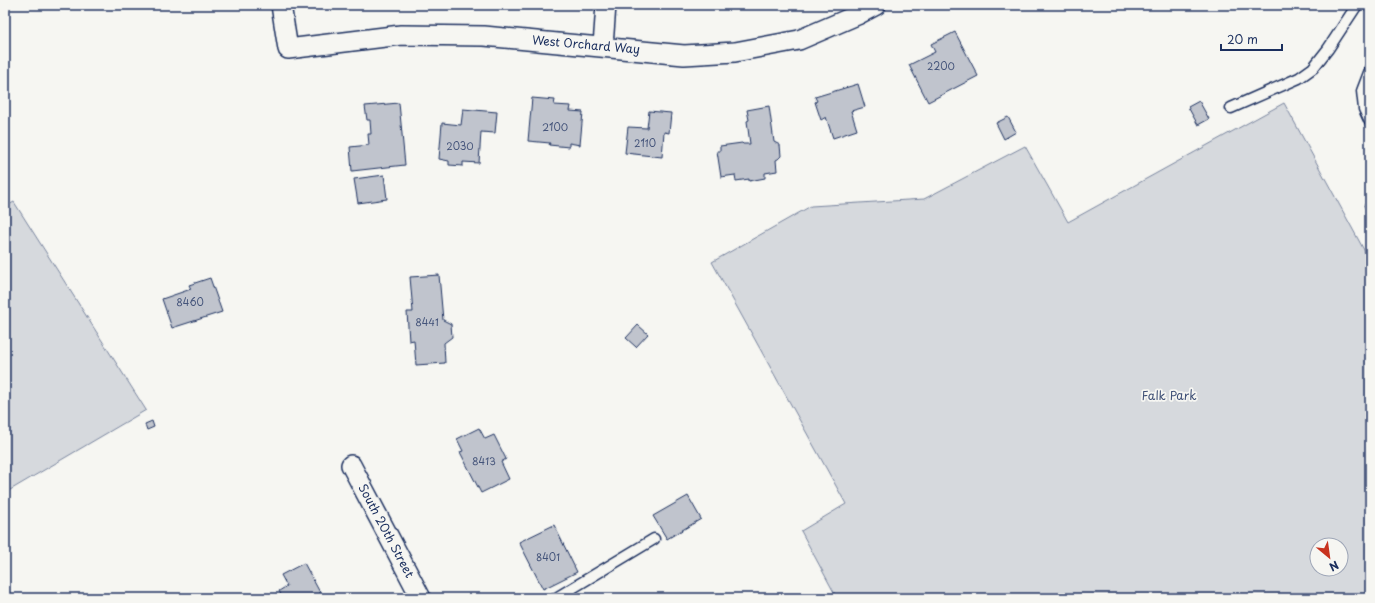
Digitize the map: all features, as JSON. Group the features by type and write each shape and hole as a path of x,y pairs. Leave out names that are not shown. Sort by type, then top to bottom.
{"street":[{"name":"West Orchard Way","path":"281,5 288,49 401,35 484,36 603,46 684,55 735,52 799,40 857,15 876,5"},
{"path":"603,46 606,5"},
{"name":"South 20th Street","path":"351,465 421,598"}],"lane":[{"path":"1231,108 1299,78 1313,68 1328,49 1357,5"},
{"path":"1370,70 1362,90 1364,109 1370,122"},
{"path":"556,598 654,539"}],"green space":[{"name":"Falk Park","path":"1284,103 1370,261 1370,598 837,598 801,531 846,504 712,262 811,206 924,199 1025,146 1068,222"},
{"path":"14,202 146,410 5,493 5,207"}],"building":[{"path":"955,32 978,76 928,102 909,65 935,52 931,44"},
{"path":"858,84 865,107 851,111 857,130 833,138 826,117 821,120 815,102 817,101 815,97"},
{"path":"532,98 555,100 554,105 571,106 570,111 583,112 580,145 569,143 569,147 549,145 550,143 528,141"},
{"path":"1199,101 1209,119 1198,125 1188,107"},
{"path":"399,103 405,165 352,171 350,147 369,145 368,134 371,134 370,120 367,120 365,106"},
{"path":"769,106 774,142 780,145 781,156 776,160 777,171 765,173 765,178 749,181 749,179 736,181 735,175 721,177 717,151 720,151 720,146 742,143 750,144 747,110"},
{"path":"463,109 497,112 495,133 481,132 479,163 463,162 463,166 449,165 449,161 439,159 442,123 461,125"},
{"path":"649,111 671,113 669,133 664,132 662,157 625,153 628,127 647,128"},
{"path":"1008,117 1016,132 1004,139 996,123"},
{"path":"384,175 387,199 358,203 354,179"},
{"path":"1370,202 1370,219 1364,205"},
{"path":"439,275 443,320 451,324 452,337 444,343 445,363 416,365 414,340 409,341 407,312 413,312 410,277"},
{"path":"210,278 222,312 172,328 162,299 191,289 189,285"},
{"path":"638,325 648,334 636,347 626,338"},
{"path":"152,421 154,427 147,430 145,424"},
{"path":"479,428 485,439 494,435 506,459 501,462 509,479 481,493 460,452 463,451 457,439"},
{"path":"688,496 701,519 667,539 653,516"},
{"path":"554,525 577,572 543,589 519,542"},
{"path":"304,563 323,598 283,598 279,591 287,586 281,575"}]}
